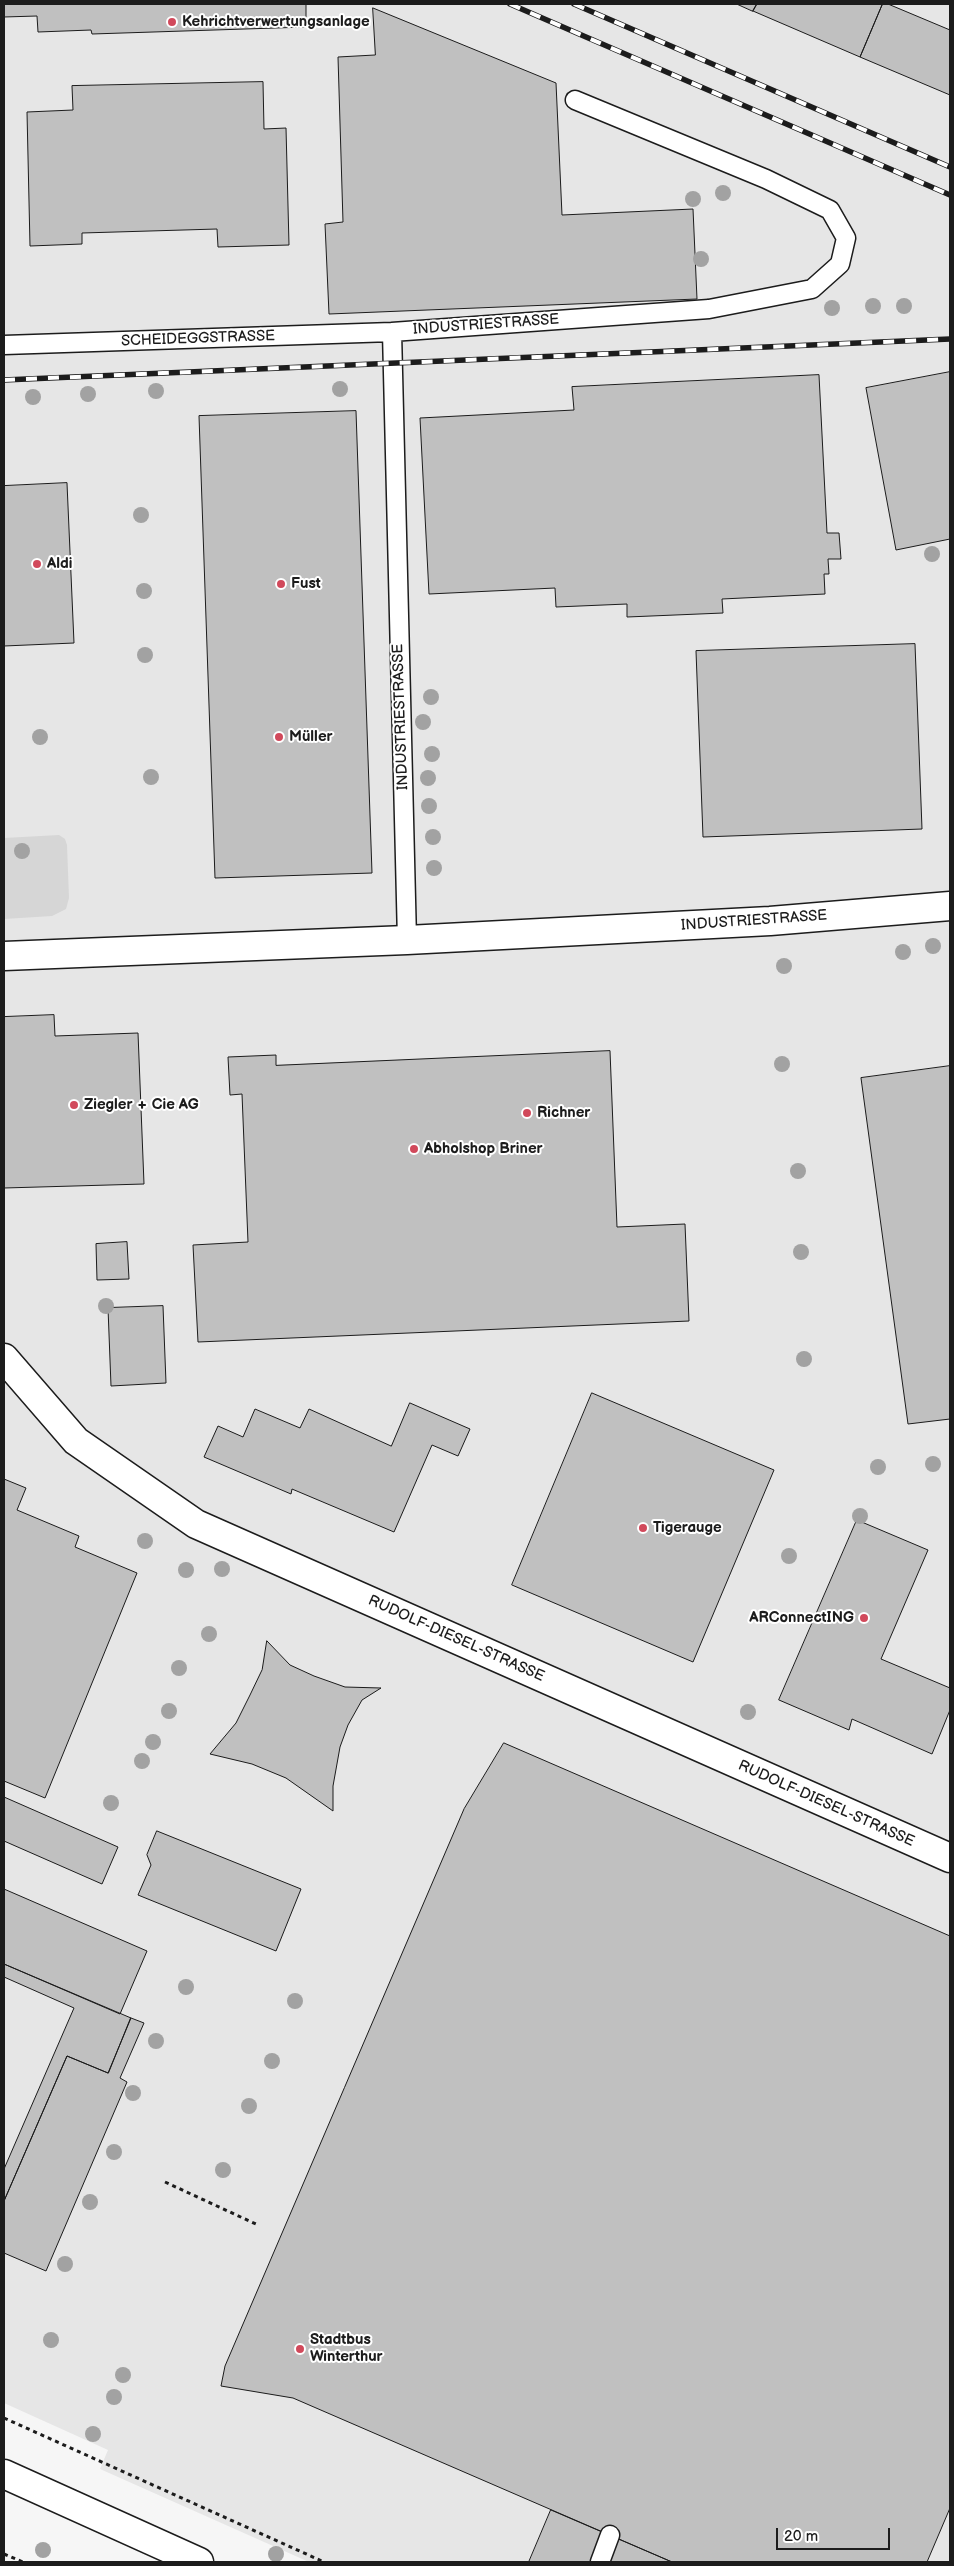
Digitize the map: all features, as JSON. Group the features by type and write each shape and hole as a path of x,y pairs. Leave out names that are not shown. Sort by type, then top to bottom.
{"street":[{"name":"INDUSTRIESTRASSE","path":"4,956 407,940 770,921 950,906"},
{"name":"RUDOLF-DIESEL-STRASSE","path":"4,1358 76,1441 196,1524 950,1858"},
{"path":"4,2474 198,2562"}],"lane":[{"name":"INDUSTRIESTRASSE","path":"407,940 392,332 709,309 812,289 840,264 846,238 830,210 766,179 575,100"},
{"name":"SCHEIDEGGSTRASSE","path":"4,346 392,332"},
{"path":"600,2562 610,2535"}],"path":[{"path":"165,2182 258,2225"},
{"path":"4,2418 324,2562"},
{"path":"4,2554 23,2562"}],"shaded area":[{"path":"4,4 950,4 950,2562 309,2562 100,2469 108,2450 4,2403"},
{"path":"59,835 65,839 67,845 69,898 66,909 52,916 4,919 4,838"}],"building":[{"name":"Kehrichtverwertungsanlage","path":"4,4 306,4 306,27 92,34 91,30 38,32 37,16 4,17"},
{"path":"737,4 757,4 753,11"},
{"path":"757,4 882,5 860,57 753,11"},
{"path":"888,4 950,30 950,95 860,57 882,5"},
{"path":"373,8 556,83 562,215 693,209 697,299 329,314 325,224 343,222 338,57 375,55"},
{"path":"263,82 264,129 286,128 289,245 218,247 217,229 82,233 82,244 30,246 27,112 73,110 72,86"},
{"path":"950,372 950,539 896,550 866,388"},
{"path":"819,375 827,533 839,533 841,559 828,559 829,574 824,574 825,594 722,599 723,613 627,617 627,604 556,607 555,588 429,594 420,418 574,410 572,387"},
{"path":"356,411 372,873 215,878 199,416"},
{"name":"Aldi","path":"67,483 74,643 4,646 4,486"},
{"path":"915,644 922,829 703,837 696,651"},
{"path":"54,1015 55,1036 138,1033 144,1184 4,1188 4,1017"},
{"path":"610,1051 617,1227 685,1224 689,1321 198,1342 193,1245 248,1242 242,1094 230,1095 228,1057 276,1055 276,1065"},
{"path":"950,1066 950,1419 908,1424 861,1078"},
{"path":"127,1242 129,1279 97,1280 96,1244"},
{"path":"163,1306 166,1383 111,1386 108,1308"},
{"name":"Tigerauge","path":"592,1393 774,1470 693,1662 512,1585"},
{"path":"410,1403 470,1429 458,1456 432,1445 394,1532 292,1489 291,1494 204,1457 218,1426 243,1437 255,1409 300,1428 309,1409 391,1446"},
{"path":"4,1479 26,1488 17,1510 79,1536 75,1547 137,1573 45,1798 4,1781"},
{"path":"857,1520 928,1550 881,1659 950,1688 950,1710 932,1754 852,1719 849,1730 779,1700"},
{"path":"267,1641 290,1665 314,1676 345,1687 381,1688 362,1700 348,1725 340,1747 333,1786 333,1811 286,1778 252,1764 210,1754 236,1723 262,1670"},
{"path":"504,1743 950,1936 950,2508 927,2562 672,2562 293,2398 221,2386 225,2366 464,1809"},
{"path":"4,1797 118,1847 102,1884 4,1841"},
{"path":"157,1831 301,1889 276,1951 138,1895 151,1865 147,1855"},
{"path":"4,1889 147,1951 120,2014 4,1964"},
{"path":"4,1964 131,2018 108,2073 67,2056 4,2201 4,2169 74,2008 4,1977"},
{"path":"131,2018 144,2023 120,2078 127,2082 46,2271 4,2253 4,2201 67,2056 108,2073"},
{"path":"551,2510 672,2562 529,2562"}],"railway":[{"path":"510,4 950,195"},
{"path":"574,4 950,167"},
{"path":"4,380 950,339"}],"place":[{"name":"Kehrichtverwertungsanlage","path":"172,22"},
{"name":"Aldi","path":"37,564"},
{"name":"Fust","path":"281,584"},
{"name":"Müller","path":"279,737"},
{"name":"Ziegler + Cie AG","path":"74,1105"},
{"name":"Richner","path":"527,1113"},
{"name":"Abholshop Briner","path":"414,1149"},
{"name":"Tigerauge","path":"643,1528"},
{"name":"ARConnectING","path":"864,1618"},
{"name":"Stadtbus Winterthur","path":"300,2349"}]}
